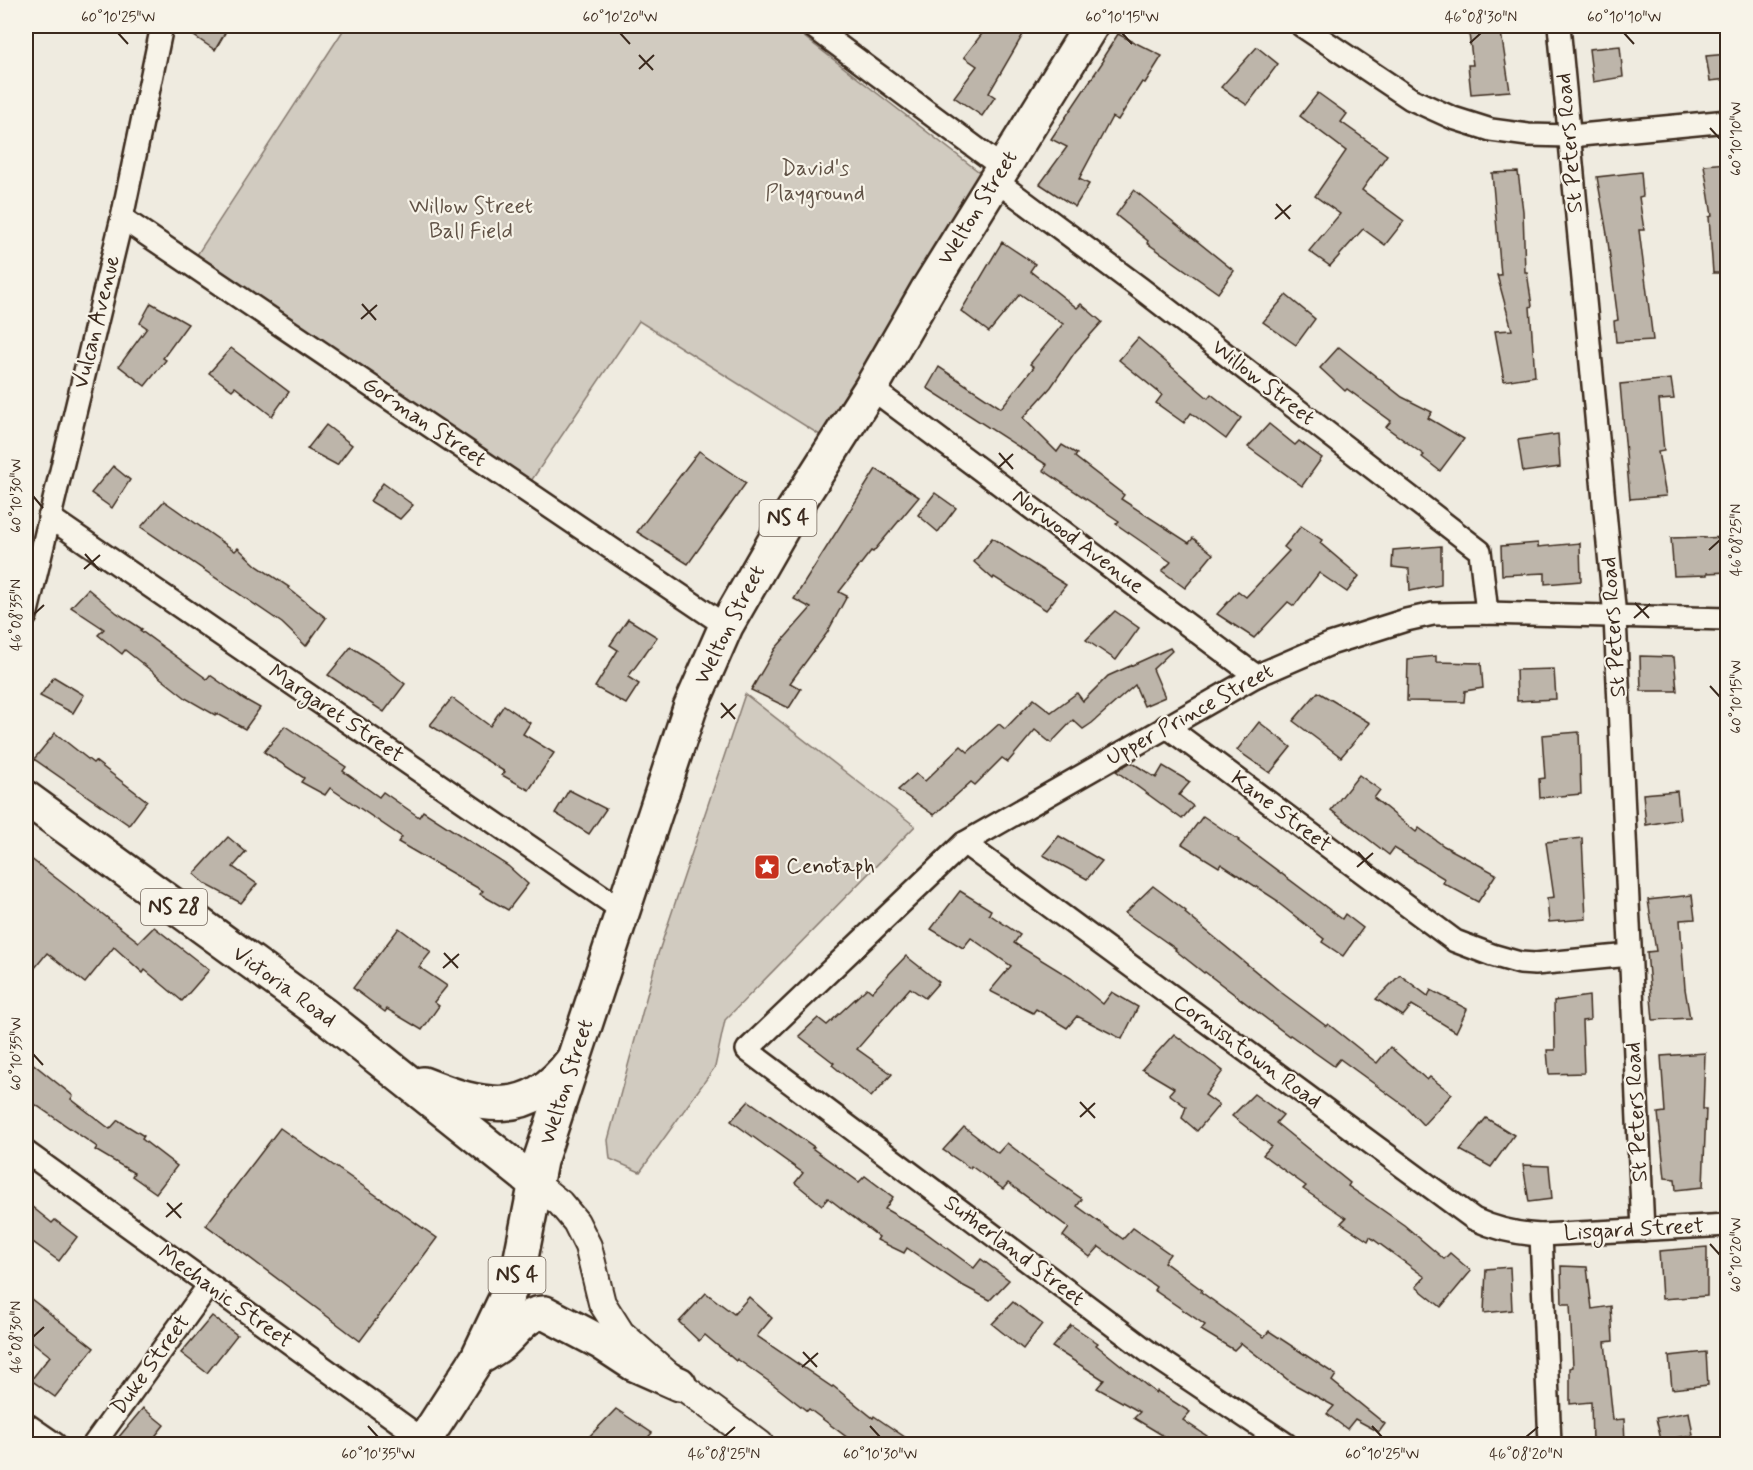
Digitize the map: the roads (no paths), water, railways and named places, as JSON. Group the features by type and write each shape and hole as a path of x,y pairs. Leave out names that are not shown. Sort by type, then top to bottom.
{"main road":[{"name":"Welton Street","path":"536,1184 540,1161 690,708 726,626 784,525 871,388 1091,26"},
{"name":"Victoria Road","path":"26,798 323,1014 536,1184"},
{"path":"397,1073 440,1091 474,1101 510,1105 529,1098 548,1087 563,1074 576,1055"},
{"name":"NS 4","path":"424,1443 477,1359 518,1273 536,1184"},
{"path":"477,1359 501,1344 528,1317 538,1312 545,1313 583,1332 634,1364 679,1384"}],"street":[{"name":"Vulcan Avenue","path":"26,616 122,218 162,26"},
{"name":"Willow Street","path":"812,26 1140,288 1480,551 1487,613"},
{"path":"1302,26 1398,90 1446,115 1508,134 1570,136 1728,121"},
{"name":"St Peters Road","path":"1559,26 1615,617 1642,1230"},
{"name":"Gorman Street","path":"122,218 726,626"},
{"name":"Norwood Avenue","path":"871,388 1256,676"},
{"name":"Margaret Street","path":"50,518 622,910"},
{"name":"Upper Prince Street","path":"747,1050 964,843 1256,676 1330,644 1433,614 1487,613 1728,619"},
{"name":"Kane Street","path":"1166,726 1455,941 1520,963 1535,964 1630,956"},
{"name":"Cornishtown Road","path":"964,843 1474,1219 1502,1230 1541,1235"},
{"name":"Sutherland Street","path":"747,1050 1150,1353 1286,1444"},
{"name":"Mechanic Street","path":"26,1152 424,1443"},
{"path":"536,1184 560,1203 576,1222 588,1245 602,1303 621,1333 679,1384 760,1444"},
{"name":"Lisgard Street","path":"1541,1235 1728,1226"},
{"path":"1541,1235 1550,1444"},
{"name":"Duke Street","path":"94,1444 209,1285"},
{"path":"26,1424 55,1444"}],"place":[{"name":"Cenotaph","path":"767,867"}],"park label":[{"name":"David's Playground","path":"815,182"},
{"name":"Willow Street Ball Field","path":"471,220"}]}
